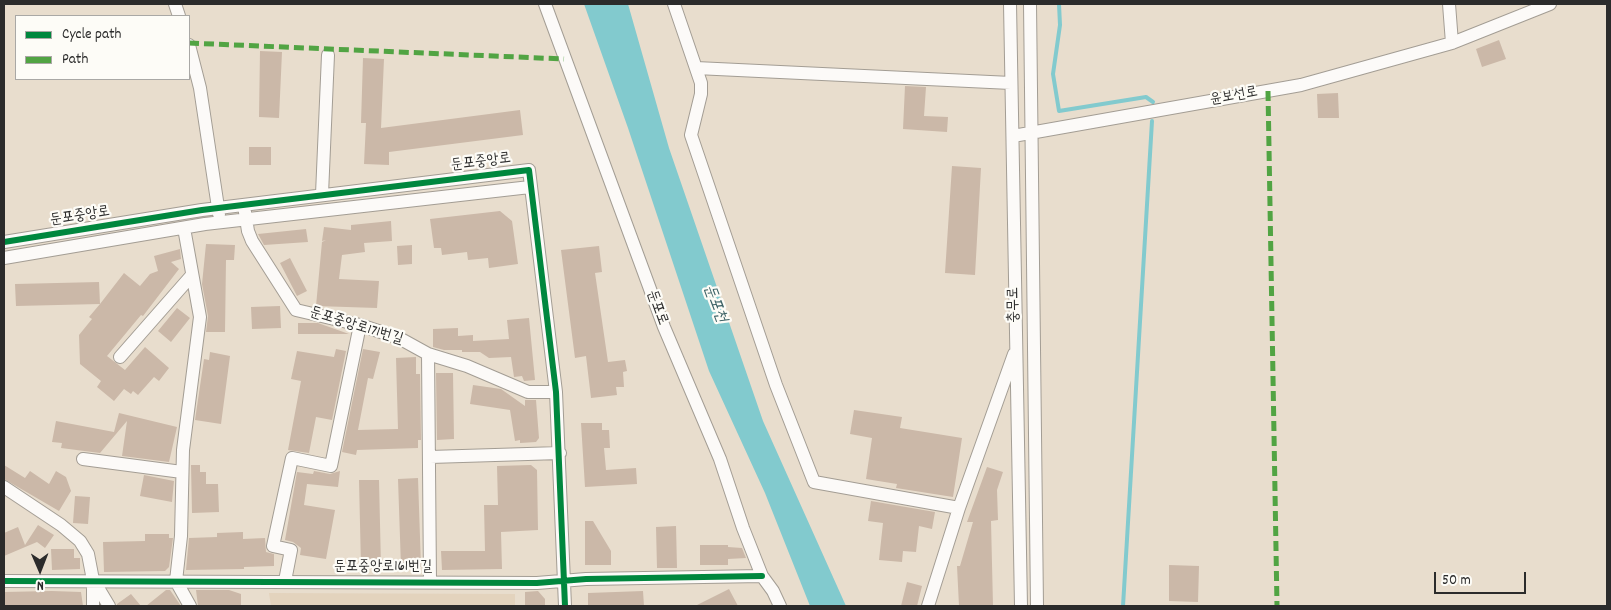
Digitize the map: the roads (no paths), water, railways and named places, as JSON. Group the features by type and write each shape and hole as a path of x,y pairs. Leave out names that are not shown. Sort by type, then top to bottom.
{"street":[{"name":"둔포로","path":"545,4 664,327 720,459 743,528 762,576 773,591 780,606"},
{"path":"674,4 701,83 701,94 691,135 776,385 814,482 959,508"},
{"name":"충무로","path":"1010,4 1021,606"},
{"name":"충무로","path":"1030,4 1037,606"},
{"path":"1449,4 1452,43"},
{"name":"윤보선로","path":"1013,136 1301,85 1452,43 1550,4"},
{"path":"190,49 200,88 221,222"},
{"path":"322,194 328,55"},
{"path":"696,68 1011,83"},
{"name":"둔포중앙로","path":"4,242 244,204 529,170 556,392 560,453 564,606"},
{"name":"둔포중앙로","path":"4,258 221,222 530,187"},
{"name":"둔포중앙로171번길","path":"244,204 252,241 296,310 400,338 428,354 467,366 528,392 556,392"},
{"path":"184,228 200,317 183,450 181,536 176,581 190,606"},
{"path":"120,357 192,275"},
{"path":"285,581 291,550 273,546 292,458 331,466 360,326"},
{"path":"928,606 959,508 1016,347"},
{"path":"428,354 430,581"},
{"path":"430,457 560,453"},
{"path":"83,459 182,472"},
{"path":"4,486 61,525 80,542 88,554 93,580 93,606"},
{"name":"둔포중앙로161번길","path":"4,581 430,581 538,583 564,580 762,576"},
{"path":"93,580 109,606"}],"water":[{"name":"둔포천","path":"584,4 628,4 669,148 763,421 846,606 810,606 765,493 709,371 628,128"}],"waterway":[{"path":"1059,4 1060,25 1053,74 1059,111 1146,97 1153,102"},
{"path":"1123,606 1152,121"}]}
